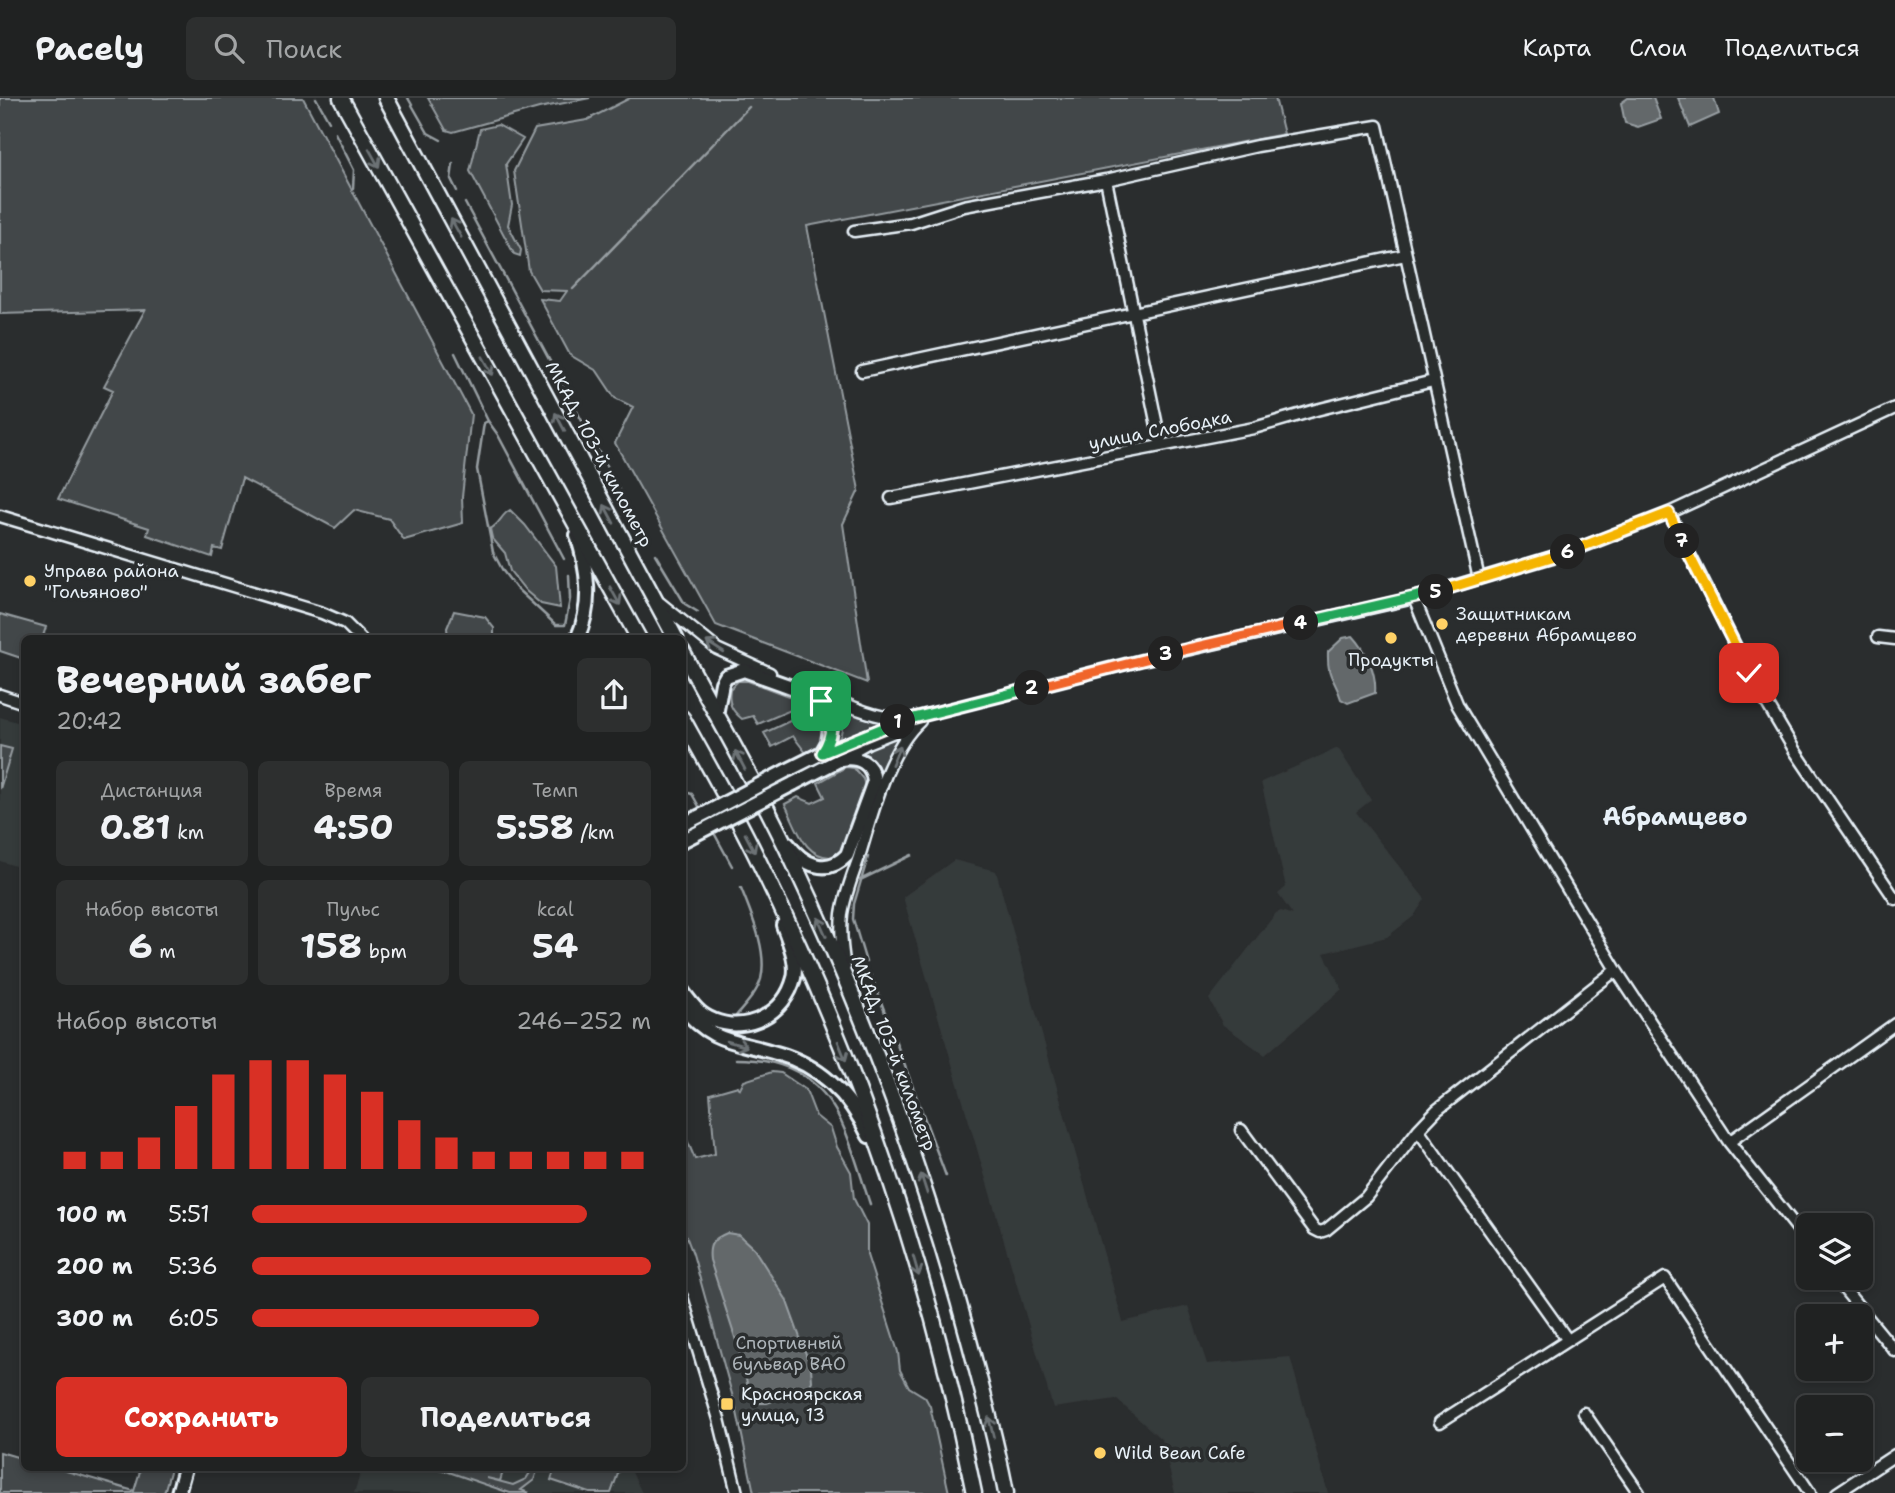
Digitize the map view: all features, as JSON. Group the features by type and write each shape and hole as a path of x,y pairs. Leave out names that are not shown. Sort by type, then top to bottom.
{"highway":[{"path":"341,98 637,635"},
{"name":"МКАД, 103-й километр","path":"386,98 674,635"},
{"name":"МКАД, 103-й километр","path":"686,659 790,855 848,985 891,1093 924,1184 961,1309 1006,1493"},
{"path":"686,726 763,868 832,1027 895,1194 953,1400 974,1493"}],"main road":[{"path":"547,472 576,533 586,563 589,585 579,635"},
{"path":"686,823 822,753 832,732 828,712 821,701 811,694 744,670 726,676 719,692 716,715"},
{"path":"686,733 717,781"},
{"path":"686,839 841,759 859,759 873,771 874,781 847,855 839,864 817,866 802,859 772,821"},
{"path":"686,996 697,1010 712,1020 728,1024 758,1021 780,1006 795,975 792,951 763,868"},
{"path":"686,1010 706,1030 727,1041 775,1052 801,1062 834,1084 860,1117 895,1194"},
{"path":"178,1493 184,1471"}],"street":[{"path":"854,231 911,223 964,206 1105,180 1257,146 1377,126 1479,579"},
{"path":"1105,180 1161,445"},
{"path":"862,371 1405,255"},
{"name":"улица Слободка","path":"891,498 1254,428 1433,380"},
{"path":"822,753 891,724 1142,660 1414,598 1569,552 1669,513 1895,408"},
{"path":"1669,513 1743,662 1795,751 1895,899"},
{"path":"0,516 322,613 345,623 357,635"},
{"path":"654,598 717,649 742,662 872,713 893,719 918,719"},
{"path":"1414,598 1458,706 1616,970 1728,1142 1796,1227"},
{"path":"1878,637 1895,639"},
{"path":"0,695 21,701"},
{"path":"829,766 853,750 918,719"},
{"path":"848,985 841,931 847,891 879,791 902,740 918,719"},
{"path":"1241,1130 1314,1229 1320,1232 1326,1230 1366,1197 1418,1130 1452,1097 1616,970"},
{"path":"1728,1142 1895,1024"},
{"path":"1418,1130 1567,1339"},
{"path":"1440,1422 1665,1278 1810,1493"},
{"path":"1845,1290 1895,1351"},
{"path":"686,1310 719,1419 737,1493"},
{"path":"1584,1413 1639,1493"},
{"path":"1837,1493 1895,1455"}],"shaded area":[{"path":"1628,98 1653,98 1661,119 1638,127 1625,123 1621,103"},
{"path":"1678,98 1714,98 1719,114 1690,127"},
{"path":"1353,636 1370,662 1375,693 1348,703 1341,699 1332,677 1328,652 1343,638"},
{"path":"0,717 21,723 21,868 0,861"},
{"path":"1338,748 1371,800 1356,812 1425,899 1414,916 1387,937 1324,953 1342,989 1265,1055 1223,1025 1209,999 1276,913 1281,911 1293,915 1278,894 1286,887 1261,782"},
{"path":"954,860 996,871 1123,1322 1188,1306 1207,1364 1290,1357 1328,1493 1175,1493 1162,1440 1116,1399 1053,1408 903,897"},
{"path":"727,1233 739,1235 754,1249 786,1299 811,1368 812,1381 808,1389 767,1403 759,1403 749,1391 739,1350 710,1260 712,1243"},
{"path":"361,1471 631,1471 642,1493 354,1493"}],"green space":[{"path":"0,98 303,98 471,414 462,497 463,523 404,540 389,519 354,510 335,528 242,478 222,550 214,548 212,557 147,535 149,528 58,499 113,390 104,386 145,310 0,314"},
{"path":"428,98 590,98 539,108 453,132 446,130"},
{"path":"630,98 1275,98 1284,134 807,226 859,490 843,524 867,683 716,625 615,443 633,407 615,398 597,371 570,355 540,299 560,301 567,291 540,290 529,271 514,171 535,129 587,120"},
{"path":"498,125 523,139 506,164 512,205 508,225 521,250 520,256 514,254 470,171 480,129"},
{"path":"510,510 556,566 560,608 541,604 526,591 510,571 505,553 492,538 490,529"},
{"path":"454,611 485,617 494,628 494,635 448,635 447,628"},
{"path":"0,614 46,627 43,635 21,635 21,658 0,651"},
{"path":"738,681 748,681 815,706 825,715 827,730 824,741 806,753 793,736 772,747 764,733 803,715 807,709 795,704 791,710 758,724 753,716 742,719 731,706 729,698 730,689"},
{"path":"828,700 889,722 837,743 842,730 841,720"},
{"path":"900,732 882,776 874,762 860,752"},
{"path":"0,746 12,749 0,789"},
{"path":"846,767 854,768 863,779 866,790 843,849 835,857 824,857 809,848 803,840 785,804 798,797 812,803 825,797 818,783"},
{"name":"Спортивный бульвар ВАО","path":"772,1072 781,1073 806,1090 816,1116 831,1128 837,1147 851,1172 854,1199 867,1225 867,1255 898,1352 900,1370 909,1387 925,1397 930,1406 949,1493 754,1493 737,1412 686,1236 686,1138 695,1159 715,1154 710,1094 738,1086 740,1089 744,1081"},
{"path":"0,1452 21,1458 21,1471 66,1471 134,1491 140,1471 170,1471 164,1493 0,1493"},
{"path":"446,1471 503,1471 500,1481 487,1478 513,1485 526,1479 531,1471 537,1471 534,1480 521,1490 529,1493 510,1493"},
{"path":"554,1471 619,1471 611,1493 590,1493 551,1480"}],"waterway":[{"path":"316,98 329,121"},
{"path":"408,98 428,133 441,140"},
{"path":"573,289 749,107"},
{"path":"335,133 354,170 353,188"},
{"path":"453,164 451,179 457,191"},
{"path":"465,203 647,542"},
{"path":"455,353 488,421 564,559"},
{"path":"488,421 484,423 477,469 493,552 516,588 556,625 565,625 570,599 569,575"},
{"path":"655,554 685,604 698,612"},
{"path":"686,792 692,794 701,810"},
{"path":"713,831 732,866"},
{"path":"860,880 912,855"},
{"path":"866,962 853,919 854,904 868,857"},
{"path":"736,1016 757,989 763,968 757,933 741,888"},
{"path":"871,975 946,1176"},
{"path":"736,1059 769,1062 795,1071 815,1085 842,1124 870,1204"}],"place":[{"name":"Управа района \"Гольяново\"","path":"30,581"},
{"name":"Защитникам деревни Абрамцево","path":"1442,624"},
{"name":"Продукты","path":"1391,638"},
{"name":"Красноярская улица, 13","path":"727,1404"},
{"name":"Wild Bean Cafe","path":"1100,1453"}],"district":[{"name":"Абрамцево","path":"1675,817"}],"route":[{"path":"821,701 828,712 832,732 822,753 902,721 1083,674 1414,598 1569,552 1669,513 1749,673"}]}
